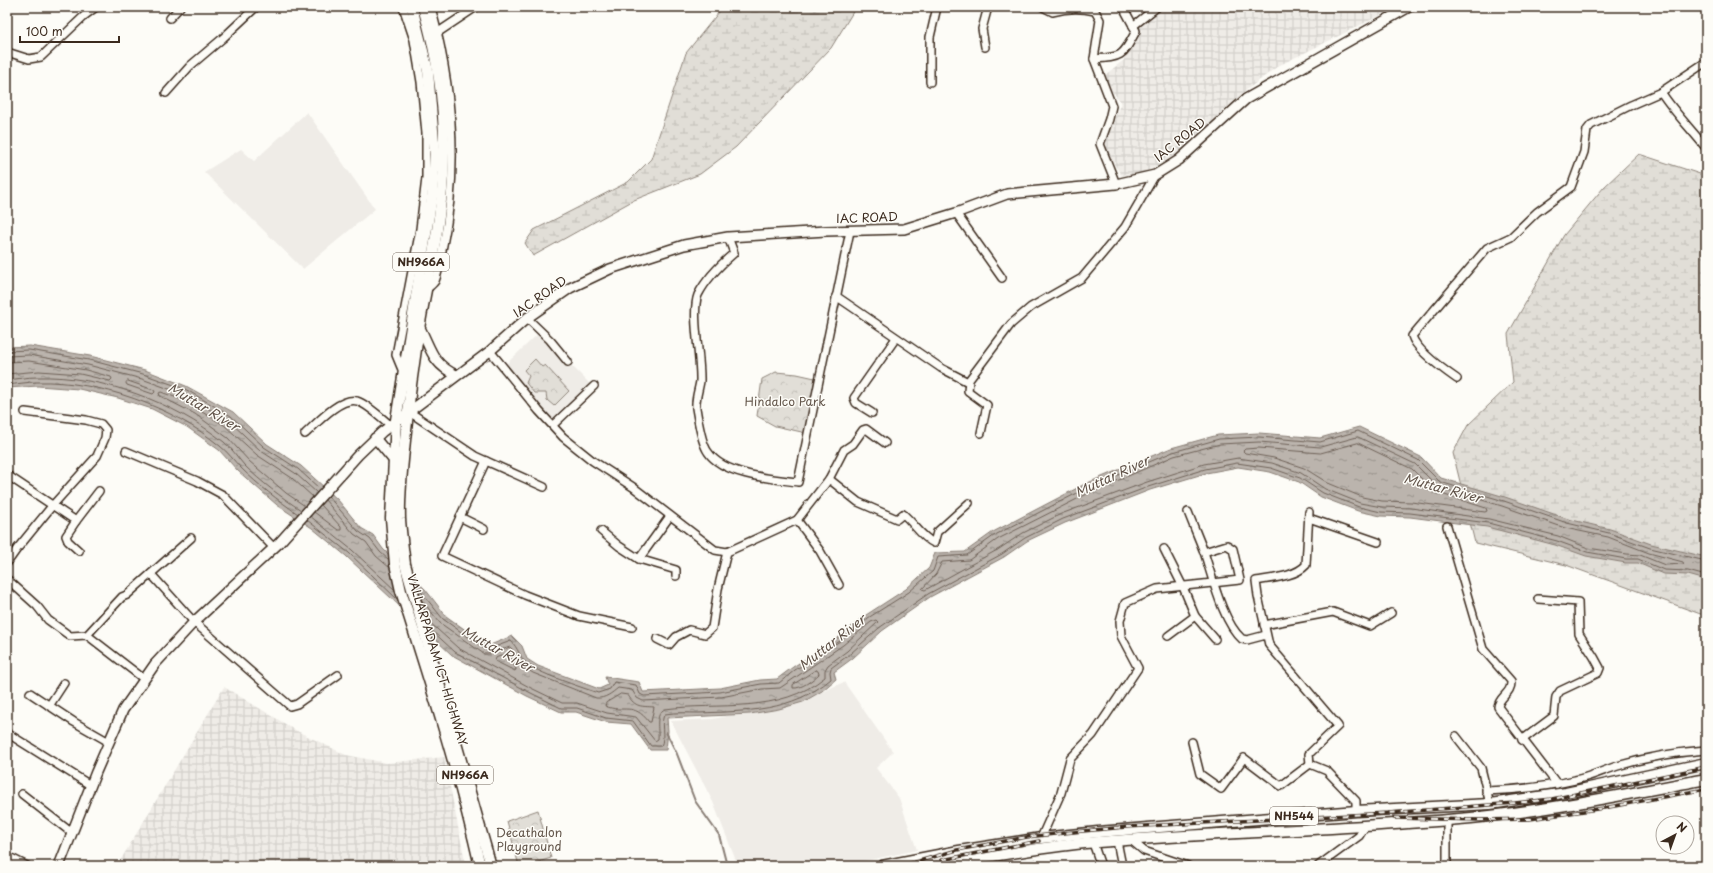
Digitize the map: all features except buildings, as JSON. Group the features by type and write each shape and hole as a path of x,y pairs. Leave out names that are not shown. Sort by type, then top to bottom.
{"highway":[{"name":"VALLARPADAM ICT HIGHWAY","path":"412,7 428,71 435,154 432,197 393,423 396,518 395,564 401,591 436,686 491,866"},
{"name":"VALLARPADAM ICT HIGHWAY","path":"396,518 419,326 440,209 443,176 444,142 441,102 435,59 423,7"},
{"name":"VALLARPADAM ICT HIGHWAY","path":"436,686 480,866"},
{"name":"NH544","path":"882,866 920,858 1041,838 1098,832 1340,812 1490,804 1566,793 1706,763"},
{"name":"NH544","path":"935,866 998,855 1093,843 1340,827 1520,812 1570,805 1706,779"},
{"path":"1340,812 1340,827"}],"main road":[{"name":"IAC ROAD","path":"59,866 90,785 124,710 155,664 194,622 276,545 375,438 408,411 490,351 528,318 570,288 610,269 684,245 728,237 826,231 904,229 956,213 1008,194 1116,184 1155,175 1179,160 1246,99 1409,7"},
{"path":"419,326 434,358 444,369 456,375"},
{"path":"375,438 394,461"}],"street":[{"path":"7,52 29,59 41,57 57,44 84,16 96,7"},
{"path":"170,18 180,7"},
{"path":"166,93 190,66 256,7"},
{"path":"403,7 414,40 421,82 426,133 426,178 420,228 396,355 403,372"},
{"path":"426,290 435,281 445,235 453,160 450,101 442,50 431,7"},
{"path":"437,33 476,7"},
{"path":"930,82 930,37 937,7"},
{"path":"985,47 982,29 988,7"},
{"path":"1044,7 1053,12 1063,9 1085,8 1095,11 1100,20 1094,59 1112,106 1100,144 1116,184"},
{"path":"1094,59 1113,58 1125,52 1136,31 1123,7"},
{"path":"1133,26 1157,7"},
{"path":"1457,378 1420,348 1412,336 1487,248 1511,237 1537,212 1571,187 1584,152 1587,130 1591,125 1661,92 1706,62"},
{"path":"1661,92 1669,105 1688,125 1706,148"},
{"path":"981,433 987,406 968,391 968,382 1011,324 1031,307 1082,278 1124,227 1155,175"},
{"path":"956,213 1002,278"},
{"path":"728,237 734,253 721,264 708,280 698,296 696,313 700,380 696,406 701,432 707,452 720,464 732,469 798,482 850,231"},
{"path":"836,296 896,338 909,344 942,368 968,382"},
{"path":"528,318 550,340 568,362"},
{"path":"872,412 856,403 854,398 896,338"},
{"path":"490,351 539,411 563,437 593,461 633,487 715,550 727,552 797,520 829,479 844,450 853,444 863,430 866,430 885,442"},
{"path":"553,425 594,386"},
{"path":"305,434 338,405 356,401 362,403 393,423"},
{"path":"408,411 438,433 475,456 544,487"},
{"path":"7,564 17,549 52,506 97,456 105,438 106,430 101,424 86,420 25,412"},
{"path":"126,451 197,481 223,495 276,545"},
{"path":"486,461 442,556 525,595 579,616 632,627"},
{"path":"7,475 76,521"},
{"path":"829,479 858,502 897,519 903,514 926,540 934,543 937,532 968,503"},
{"path":"79,551 66,538 68,532 99,491"},
{"path":"1188,512 1204,552 1213,583 1231,625 1238,636 1242,639 1247,640 1266,635"},
{"path":"1310,764 1309,754 1338,726 1270,645 1266,635 1256,581 1293,573 1306,565 1309,515 1378,542"},
{"path":"639,559 670,516"},
{"path":"460,517 484,529"},
{"path":"797,520 820,551 839,585"},
{"path":"1447,526 1484,649 1511,681 1509,691 1499,702 1498,707 1557,784"},
{"path":"601,531 624,550 639,559 676,570 676,576"},
{"path":"87,635 122,597 127,595 191,538"},
{"path":"1041,838 1061,792 1070,760 1093,735 1138,668 1122,636 1120,621 1125,603 1157,589 1240,580 1233,549 1227,545 1204,552"},
{"path":"1164,549 1184,587 1195,616 1215,639"},
{"path":"657,639 669,645 676,637 689,630 706,634 712,628 718,589 727,552"},
{"path":"151,574 194,622 290,706 297,704 338,675"},
{"path":"7,579 37,606 48,620 70,636 87,635 144,680"},
{"path":"1522,740 1554,716 1556,697 1560,691 1598,673 1600,668 1579,634 1578,602 1538,599"},
{"path":"1264,625 1333,612 1370,626 1391,613"},
{"path":"1168,636 1195,616"},
{"path":"49,706 64,683"},
{"path":"30,693 109,742"},
{"path":"7,733 90,785"},
{"path":"1456,736 1481,768 1490,804"},
{"path":"1192,742 1200,774 1221,789 1244,758 1281,786 1310,764"},
{"path":"1486,791 1520,790 1557,784 1576,780 1623,764 1682,751 1706,750"},
{"path":"1310,764 1327,771 1356,801 1356,811"},
{"path":"22,794 72,833"},
{"path":"1447,819 1447,866"},
{"path":"1318,866 1359,836 1366,825"},
{"path":"1132,840 1144,851 1188,866"},
{"path":"1117,841 1122,866"},
{"path":"1093,843 1101,866"},
{"path":"7,856 28,866"}],"shaded area":[{"path":"1161,7 1397,7 1278,66 1244,92 1175,155 1141,174 1121,175 1104,147 1121,102 1101,78 1124,60 1134,29"},
{"path":"307,112 375,209 303,269 204,172 241,149 254,161"},
{"path":"539,333 591,385 552,422 505,365"},
{"path":"844,682 893,752 876,768 899,798 917,850 841,866 738,866 713,802 671,721 713,719 808,698"},
{"path":"224,687 297,731 346,755 387,763 444,757 466,866 117,866"},
{"path":"1036,858 1038,866 991,866"}],"green space":[{"path":"723,7 856,7 831,48 736,147 700,174 634,200 533,256 525,243 534,230 628,182 651,159 686,53"},
{"path":"1639,154 1706,176 1706,616 1566,565 1475,543 1453,453 1468,425 1513,382 1508,334 1564,235 1604,187"},
{"path":"535,359 542,367 545,365 569,391 554,406 547,400 546,393 534,393 526,383 529,376 524,370"},
{"name":"Hindalco Park","path":"776,372 797,374 815,378 806,433 775,426 757,416 762,379"},
{"name":"Decathalon Playground","path":"538,810 551,858 526,866 519,866 507,821"}],"water":[{"name":"Muttar River","path":"30,346 90,356 145,370 186,386 233,412 267,444 301,466 338,500 361,528 373,535 383,549 425,589 446,616 488,646 512,636 522,646 527,659 538,666 599,689 608,685 605,677 639,682 643,692 720,688 760,680 777,679 838,638 866,615 906,589 929,568 935,553 965,552 993,532 1085,484 1171,448 1218,435 1259,433 1320,438 1359,427 1421,457 1441,478 1505,497 1568,519 1610,529 1651,544 1706,557 1706,580 1688,575 1663,574 1638,563 1626,563 1586,556 1555,545 1487,527 1410,517 1381,516 1358,511 1321,497 1299,482 1270,472 1238,467 1206,473 1150,490 1065,523 1027,541 1004,557 930,597 882,631 853,658 834,672 836,679 822,691 803,702 779,709 750,714 667,718 668,731 666,750 650,750 631,724 606,722 576,712 561,712 527,696 452,655 346,556 312,528 277,505 238,471 219,450 187,427 152,409 118,398 79,389 38,386 7,388 7,347"}],"waterway":[{"path":"666,732 677,754 695,801 719,835 727,866"}],"railway":[{"path":"902,866 957,850 1027,837 1126,827 1388,813 1515,803 1552,799 1706,767"},
{"path":"1394,818 1480,820 1530,819 1604,808 1706,789"},
{"path":"942,860 1039,841"}]}
